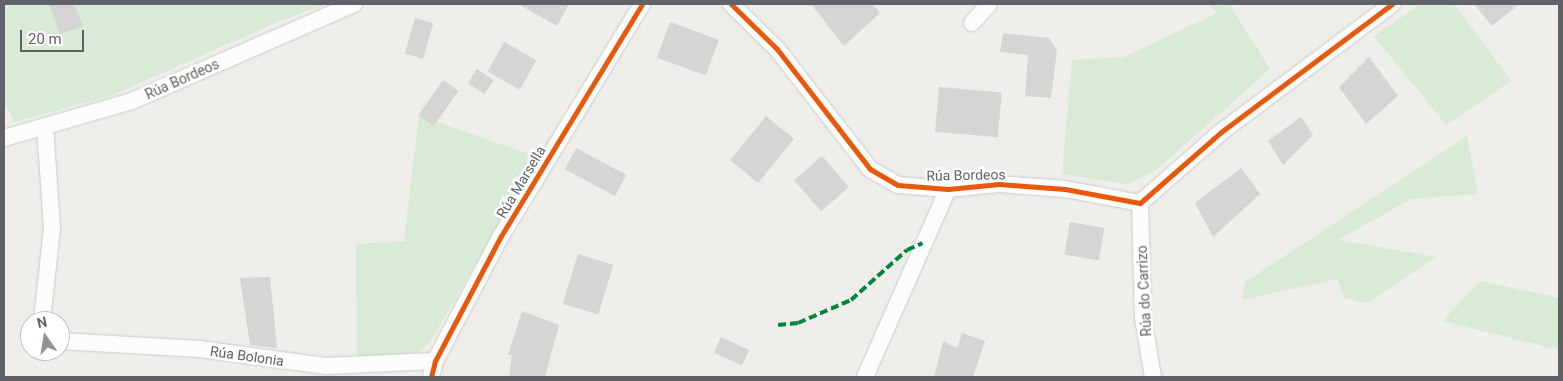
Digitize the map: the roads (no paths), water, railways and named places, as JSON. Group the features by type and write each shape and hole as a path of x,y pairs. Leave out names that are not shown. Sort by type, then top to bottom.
{"street":[{"name":"Rúa Bordeos","path":"4,138 132,101 354,4"},
{"name":"Rúa Marsella","path":"431,377 435,361 501,236 642,4"},
{"name":"Rúa Bordeos","path":"731,4 777,49 870,169 898,185 948,190 999,184 1065,189 1140,203"},
{"path":"972,23 989,4"},
{"path":"1140,203 1222,132 1392,4"},
{"path":"43,311 52,228 45,126"},
{"path":"865,377 948,190"},
{"name":"Rúa do Carrizo","path":"1140,203 1143,318 1153,377"},
{"name":"Rúa Bolonia","path":"70,342 200,349 325,366 435,361"}]}
